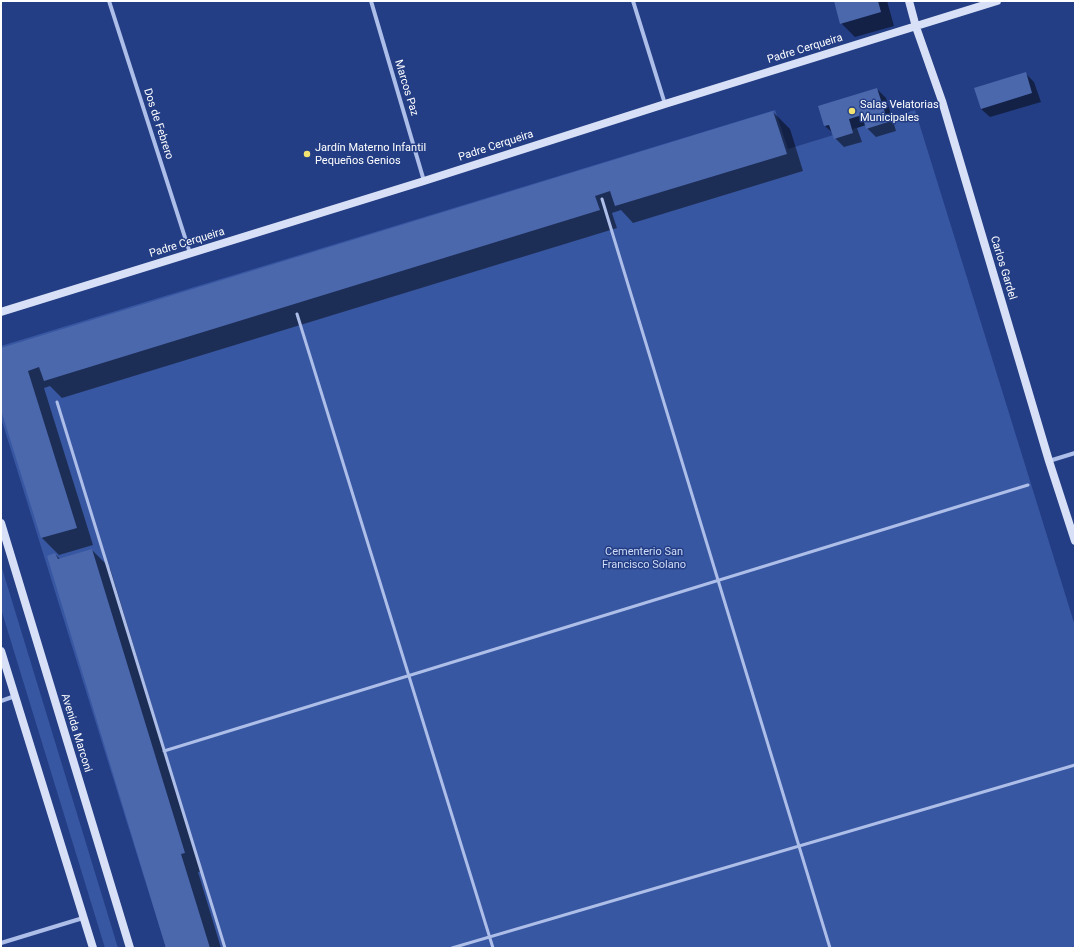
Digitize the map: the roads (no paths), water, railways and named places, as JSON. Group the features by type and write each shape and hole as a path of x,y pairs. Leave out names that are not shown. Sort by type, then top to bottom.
{"street":[{"name":"Dos de Febrero","path":"108,1 190,253"},
{"name":"Marcos Paz","path":"371,1 424,180"},
{"path":"633,1 665,104"},
{"name":"Carlos Gardel","path":"909,1 916,27 942,101 1049,461 1075,541"},
{"name":"Padre Cerqueira","path":"1,312 997,1"},
{"path":"1049,461 1075,453"},
{"name":"Avenida Marconi","path":"1,523 130,948"},
{"path":"1,651 93,948"},
{"path":"1,701 15,696"},
{"path":"1,943 84,918"}],"lane":[{"path":"602,199 830,948"},
{"path":"297,314 493,948"},
{"path":"57,402 225,948"},
{"path":"164,751 1028,485"},
{"path":"452,948 1075,765"}],"place":[{"name":"Salas Velatorias Municipales","path":"852,111"},
{"name":"Jardín Materno Infantil Pequeños Genios","path":"307,154"}],"park label":[{"name":"Cementerio San Francisco Solano","path":"644,558"}]}
